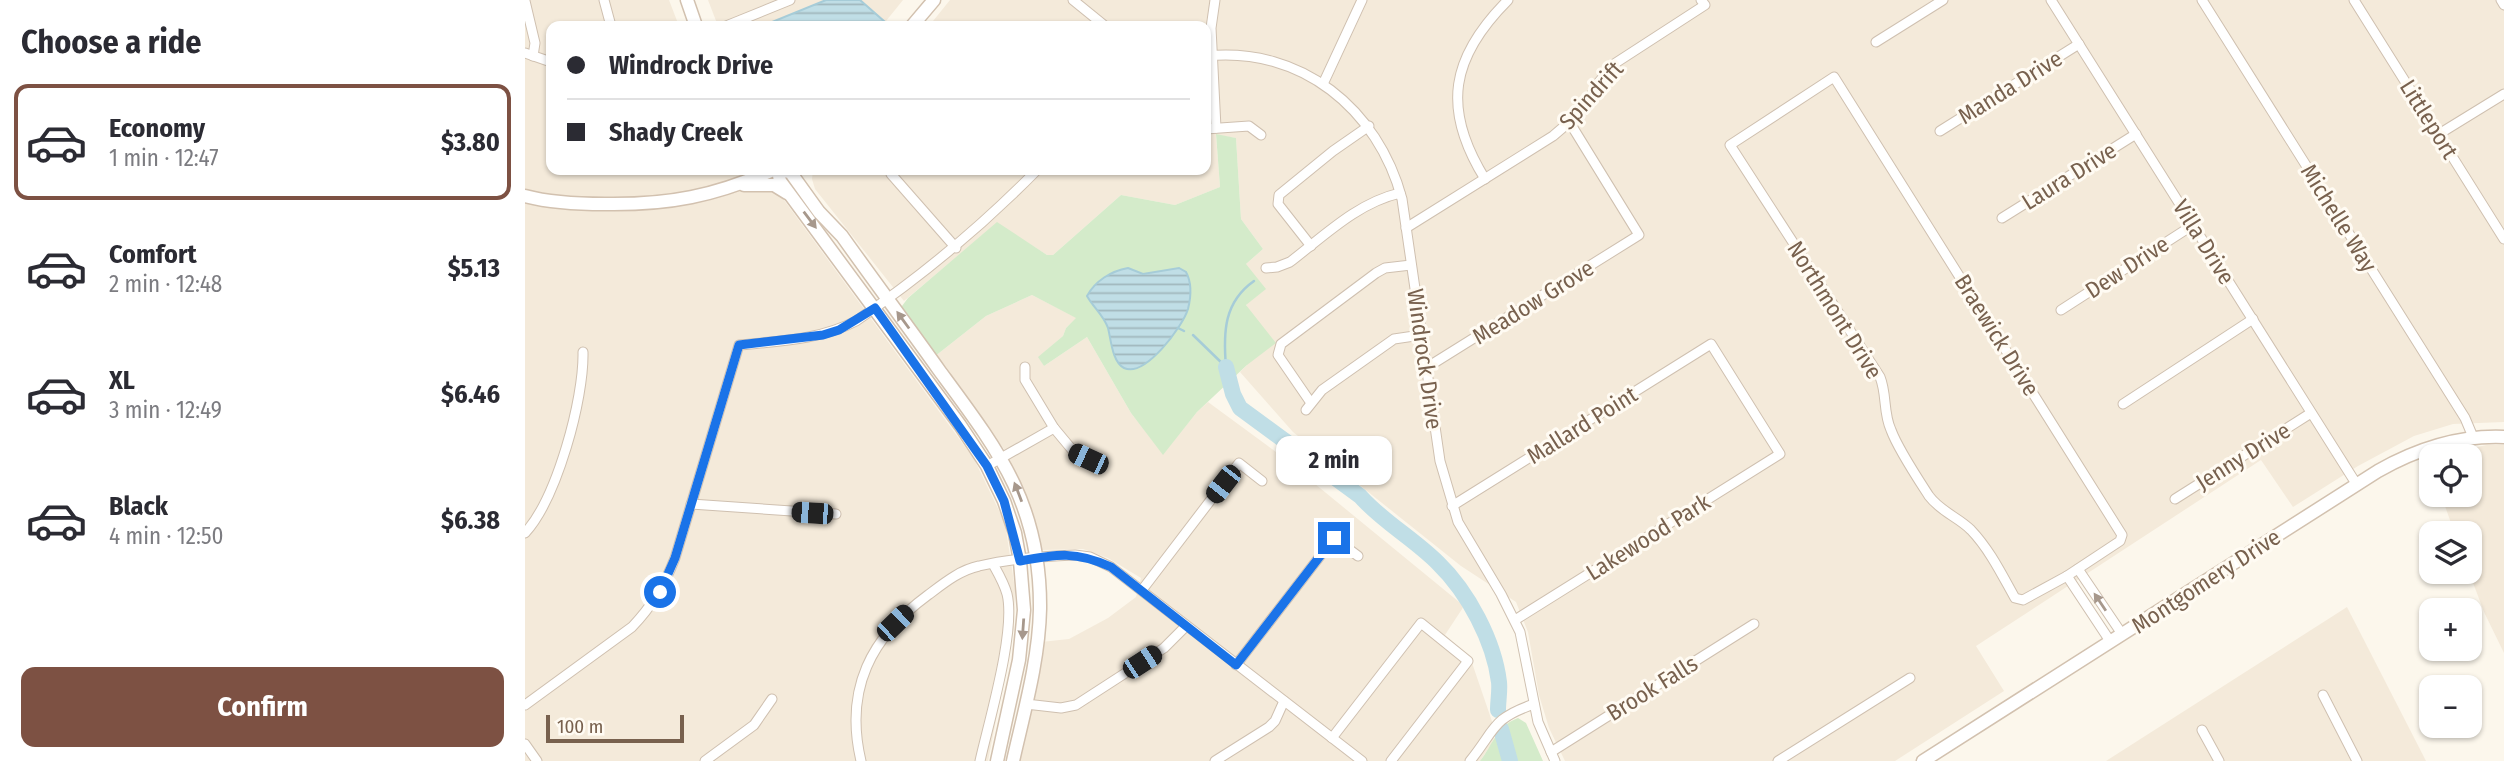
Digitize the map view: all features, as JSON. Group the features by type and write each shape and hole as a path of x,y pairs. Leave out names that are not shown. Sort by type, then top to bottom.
{"main road":[{"path":"687,0 694,21"},
{"path":"916,21 934,0"},
{"path":"733,186 743,175"},
{"path":"525,196 544,201 580,204 676,201 733,186 760,175"},
{"path":"780,175 780,181 875,308 987,466 1004,501 1020,561 1024,610 1022,638 997,761"},
{"path":"792,175 842,236 1002,458 1023,505 1036,558 1040,613 1013,761"},
{"path":"801,175 811,201"},
{"path":"733,186 774,185 792,196"},
{"name":"Montgomery Drive","path":"1923,761 2357,485 2412,454 2446,442 2473,437 2504,436"}],"street":[{"path":"604,0 610,21"},
{"path":"737,21 776,3 790,0"},
{"path":"1073,0 1099,21"},
{"path":"1211,29 1215,0"},
{"path":"1322,84 1362,0"},
{"path":"1485,179 1473,160 1461,131 1458,105 1460,79 1467,55 1479,32 1508,0"},
{"path":"1876,42 1943,0"},
{"name":"Villa Drive","path":"2051,0 2357,485"},
{"name":"Michelle Way","path":"2202,0 2465,418 2473,437"},
{"name":"Littleport","path":"2354,0 2504,239"},
{"path":"2501,0 2504,5"},
{"path":"525,1 535,43 529,54 546,60"},
{"name":"Spindrift","path":"1406,228 1570,123 1581,112 1599,82 1614,64 1703,3"},
{"name":"Manda Drive","path":"1940,131 2079,44"},
{"name":"Windrock Drive","path":"1211,56 1245,56 1264,60 1300,72 1322,84 1347,102 1369,126 1390,162 1400,192 1440,461 1453,506 1469,543 1515,620 1524,646 1534,704 1543,736 1555,761"},
{"name":"Northmont Drive","path":"1834,77 1730,145 1879,377 1885,389 1886,414 1891,430 1930,498 1945,513 1969,527 1988,550 2018,600 2024,600 2067,576"},
{"name":"Braewick Drive","path":"1834,77 2120,530 2120,541 2067,576"},
{"path":"2439,134 2504,94"},
{"name":"Meadow Grove","path":"1426,368 1639,235 1570,123"},
{"path":"1211,129 1249,126 1261,135"},
{"path":"1311,246 1278,204 1279,195 1369,126"},
{"name":"Laura Drive","path":"2002,218 2136,134"},
{"path":"892,175 956,248"},
{"path":"525,705 618,638 647,612 666,581 739,345 823,335 839,330 888,299 956,248 1032,175"},
{"path":"1266,268 1290,262 1363,206 1400,192"},
{"name":"Dew Drive","path":"2061,310 2193,225"},
{"path":"1411,265 1385,268 1375,273 1281,344 1277,355 1309,406 1322,390 1394,339 1421,335"},
{"path":"2123,404 2253,319"},
{"name":"Lakewood Park","path":"1515,620 1780,454 1711,344"},
{"name":"Mallard Point","path":"1453,506 1711,344"},
{"path":"525,533 545,506 563,457 583,374 583,352"},
{"path":"1025,367 1025,380 1053,428 1073,452 1088,459"},
{"name":"Jenny Drive","path":"2175,499 2311,413"},
{"path":"987,466 1053,428"},
{"path":"1142,590 1239,463 1262,481"},
{"path":"691,504 836,514"},
{"path":"1236,665 1334,538 1358,556"},
{"path":"861,761 856,727 860,683 872,654 885,634 908,610 949,579 978,566 1075,555 1090,557 1111,567 1361,761"},
{"path":"980,761 1005,648 1009,612 1007,594 993,564"},
{"path":"2078,569 2122,635"},
{"path":"2067,576 2109,642"},
{"path":"1332,738 1421,623 1468,661 1391,761"},
{"name":"Brook Falls","path":"1551,752 1754,624"},
{"path":"1025,704 1061,709 1076,705 1164,648 1186,626"},
{"path":"1778,761 1910,678"},
{"path":"2323,695 2357,761"},
{"path":"705,761 754,724 772,699"},
{"path":"1215,761 1269,727 1275,721 1284,701"},
{"path":"1470,761 1495,724 1515,711 1534,704"},
{"path":"2202,730 2219,761"},
{"path":"525,744 537,761"}],"shaded area":[{"path":"525,0 669,0 677,21 546,21 546,175 766,175 974,459 1005,523 1015,589 1014,628 988,761 525,761"},
{"path":"708,0 903,0 886,21 716,21"},
{"path":"950,0 2504,0 2504,422 2453,424 2414,436 2358,466 2293,507 2261,460 1976,646 2004,691 1895,761 1565,761 1549,728 1539,695 1528,632 1516,602 1461,566 1293,432 1240,372 1247,365 1246,264 1263,249 1241,219 1236,138 1216,135 1220,187 1175,205 1121,195 1053,255 1047,255 997,223 904,301 815,189 812,175 1211,175 1211,21 933,21"},
{"path":"1032,295 1077,318 1066,328 1063,336 1039,357 1044,366 1087,337 1131,413 1163,454 1208,402 1276,452 1464,606 1445,635 1470,657 1496,733 1480,761 1020,761 1041,642 1069,639 1108,618 1136,597 1141,578 1108,558 1083,549 1041,550 1022,486 1004,449 934,357 986,316"},
{"path":"2504,445 2504,653 2484,612 2482,598 2479,598 2474,584 2482,584 2482,521 2450,521 2445,507 2482,507 2482,446"},
{"path":"2347,607 2426,761 2106,761"}],"green space":[{"path":"1216,134 1236,138 1241,219 1263,249 1246,264 1266,289 1246,305 1276,343 1247,365 1197,412 1163,455 1131,413 1087,337 1044,366 1038,357 1063,336 1066,328 1076,318 1032,295 986,316 934,357 902,312 902,306 908,298 997,222 1047,255 1053,255 1121,195 1175,205 1220,187"},
{"path":"1518,718 1526,723 1543,761 1480,761 1500,731"}],"water":[{"path":"826,0 860,0 884,21 774,21"},
{"path":"1128,268 1143,274 1179,268 1186,272 1190,290 1188,309 1179,327 1162,349 1133,369 1124,368 1117,361 1108,328 1087,296 1104,278"}],"waterway":[{"path":"1226,367 1226,330 1231,308 1244,289 1254,281"},
{"path":"1178,328 1184,331"},
{"path":"1193,335 1226,367"},
{"path":"1226,367 1233,394 1240,408 1360,496 1449,575 1478,618 1492,650 1499,682 1498,710"},
{"path":"1501,729 1510,761"}],"route":[{"path":"660,592 675,558 739,345 823,335 839,330 875,308 978,450 1004,501 1015,534 1020,561 1075,555 1090,557 1111,567 1236,665 1334,538"}]}
